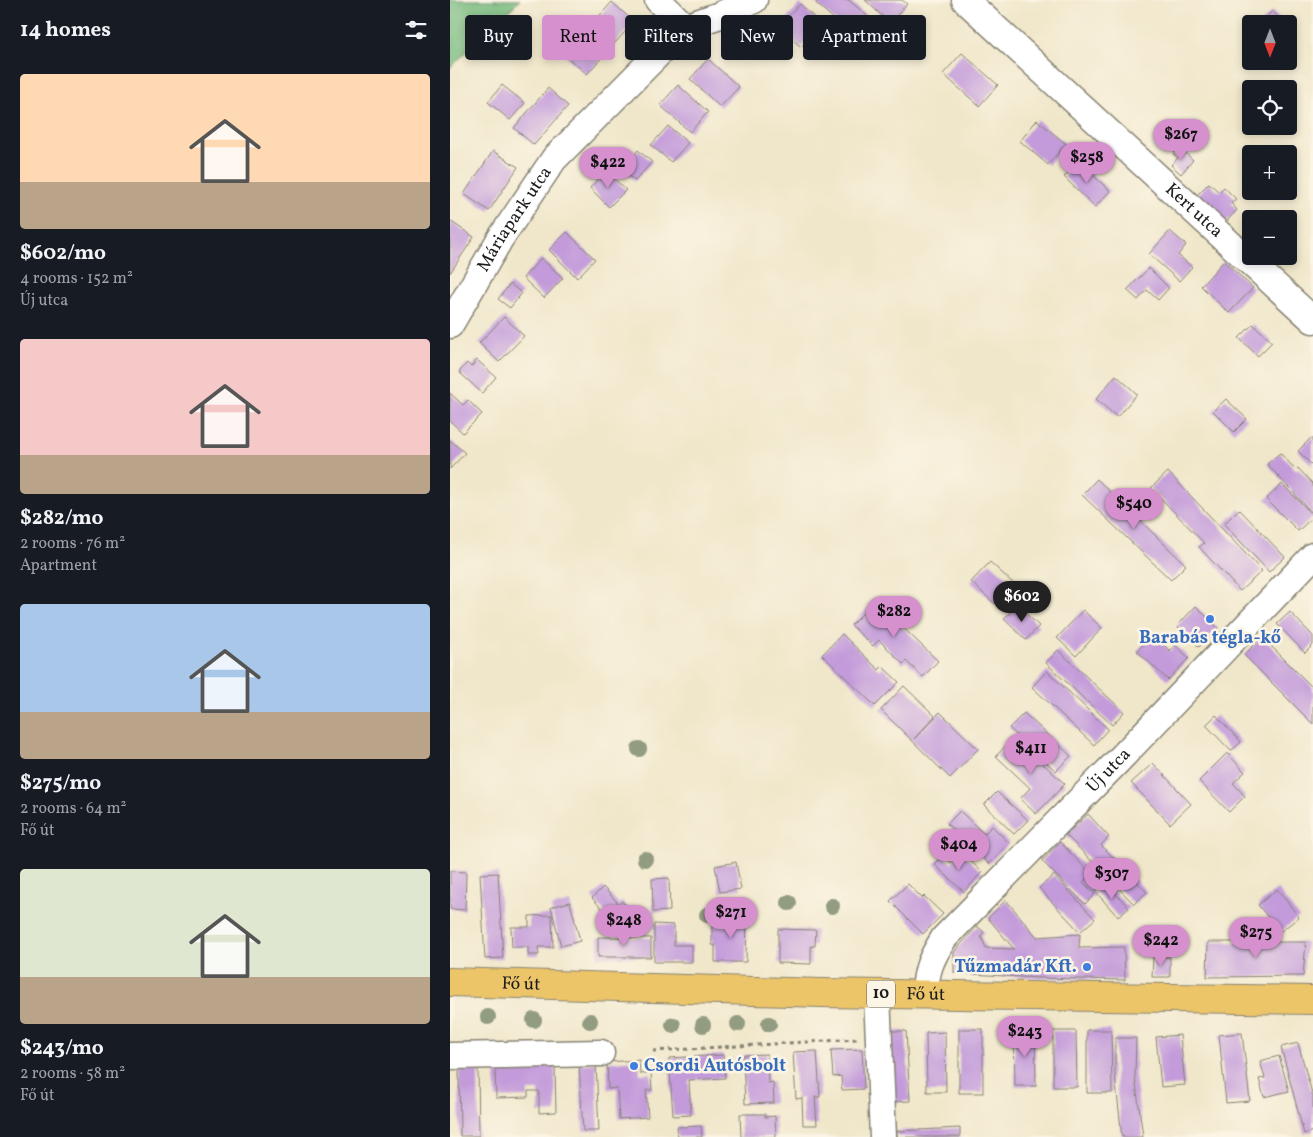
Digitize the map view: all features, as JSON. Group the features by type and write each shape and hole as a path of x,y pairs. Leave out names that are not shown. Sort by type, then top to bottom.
{"main road":[{"name":"Fő út","path":"450,982 876,994 1313,1000"}],"street":[{"path":"658,0 673,15"},
{"name":"Máriapark utca","path":"711,18 754,0"},
{"name":"Kert utca","path":"965,0 1313,320"},
{"name":"Máriapark utca","path":"450,325 500,239 554,159 651,60"},
{"name":"Új utca","path":"925,994 930,961 944,938 1118,762 1313,556"},
{"path":"876,994 883,1137"},
{"path":"450,1056 601,1053"}],"path":[{"path":"653,1051 878,1038"}],"green space":[{"path":"450,0 520,0 505,15 465,15 465,53 450,68"}],"building":[{"path":"818,0 849,0 866,15 829,15 816,3"},
{"path":"865,0 902,0 907,4 897,15 881,15"},
{"path":"612,2 626,15 625,32 615,43 615,15 600,15"},
{"path":"800,4 812,15 803,15 803,45 801,47 793,40 793,15 790,15"},
{"path":"1272,11 1276,15 1268,15"},
{"path":"962,53 998,85 979,106 943,74"},
{"path":"570,60 600,60 587,74"},
{"path":"709,60 739,87 720,107 690,79"},
{"path":"502,85 525,103 510,120 488,102"},
{"path":"678,85 708,112 690,132 660,105"},
{"path":"548,88 568,106 534,145 514,128"},
{"path":"1037,120 1066,144 1048,165 1020,141"},
{"path":"668,126 688,143 671,162 651,145"},
{"path":"624,147 634,155 638,150 652,162 635,181 611,161"},
{"path":"1179,147 1193,160 1181,174 1171,165 1178,158 1173,154"},
{"path":"493,151 518,167 489,211 464,194"},
{"path":"1079,162 1110,191 1095,207 1064,177"},
{"path":"606,171 626,190 609,207 590,188"},
{"path":"1209,183 1219,192 1224,187 1236,199 1231,203 1237,210 1223,225 1195,197"},
{"path":"450,221 474,237 450,273"},
{"path":"1170,231 1186,245 1178,255 1192,267 1179,281 1149,254"},
{"path":"567,232 595,259 577,278 549,250"},
{"path":"541,258 563,278 544,298 523,278"},
{"path":"1224,261 1253,288 1229,313 1201,286"},
{"path":"1149,268 1169,288 1158,300 1147,290 1138,300 1127,290"},
{"path":"510,284 522,293 510,308 498,299"},
{"path":"504,317 524,336 499,362 479,343"},
{"path":"1253,324 1272,342 1258,356 1239,338"},
{"path":"477,360 496,377 482,393 459,372 467,363 471,367"},
{"path":"1116,375 1137,394 1117,417 1096,399"},
{"path":"450,393 463,405 468,400 482,414 463,433 450,421"},
{"path":"1226,399 1247,419 1234,432 1213,411"},
{"path":"1311,438 1313,439 1313,466 1298,451"},
{"path":"450,440 465,453 450,469"},
{"path":"1280,453 1313,484 1313,514 1267,464"},
{"path":"1168,472 1262,571 1240,591 1199,547 1204,543 1151,488"},
{"path":"1097,479 1186,565 1171,580 1082,495"},
{"path":"1282,484 1313,515 1298,531 1266,499"},
{"path":"1239,509 1285,557 1269,572 1224,524"},
{"path":"990,562 1014,584 995,604 971,582"},
{"path":"875,601 938,661 923,677 906,661 903,664 879,640 873,646 851,625"},
{"path":"1017,605 1039,626 1026,640 1004,619"},
{"path":"1196,606 1218,628 1199,647 1177,626"},
{"path":"1083,610 1102,628 1076,656 1057,638"},
{"path":"1290,612 1313,636 1313,645 1305,653 1277,624"},
{"path":"842,634 879,670 882,666 899,682 875,706 822,655"},
{"path":"1153,634 1170,651 1175,645 1189,658 1168,680 1137,651"},
{"path":"1262,637 1313,688 1313,724 1244,655"},
{"path":"1058,650 1124,712 1112,725 1046,663"},
{"path":"1047,671 1108,729 1094,745 1032,687"},
{"path":"904,686 935,716 914,739 940,712 978,749 950,778 881,710"},
{"path":"1024,713 1071,756 1056,771 1009,728"},
{"path":"1216,715 1241,742 1231,751 1206,725"},
{"path":"1014,737 1065,784 1036,814 1020,799 1030,788 996,756"},
{"path":"1227,753 1245,772 1233,783 1245,796 1229,812 1199,781"},
{"path":"1153,763 1191,804 1170,824 1131,783"},
{"path":"997,792 1028,820 1014,834 984,805"},
{"path":"960,811 984,834 992,826 1009,843 989,864 947,824"},
{"path":"1088,814 1109,837 1101,845 1147,892 1134,904 1066,835"},
{"path":"1060,842 1091,874 1083,882 1095,894 1085,904 1042,861"},
{"path":"961,852 982,872 964,892 934,864 943,855 951,863"},
{"path":"736,862 741,889 720,892 715,866"},
{"path":"450,871 466,872 465,910 450,909"},
{"path":"498,873 503,958 485,959 480,874"},
{"path":"1054,875 1095,919 1080,932 1039,888"},
{"path":"669,878 670,911 653,912 652,879"},
{"path":"1105,882 1129,908 1118,917 1095,891"},
{"path":"908,884 922,898 924,896 943,914 923,934 890,901"},
{"path":"603,887 619,904 622,901 636,917 622,930 592,898"},
{"path":"1277,889 1299,917 1280,932 1258,905"},
{"path":"1006,900 1037,937 1080,934 1079,948 1124,947 1125,980 1039,978 954,973 954,952 977,926 984,932 981,936 986,948 1014,949 988,918"},
{"path":"570,902 580,941 561,946 551,907"},
{"path":"727,912 747,912 746,962 715,962 715,945 712,945 712,926 727,926"},
{"path":"552,915 553,947 538,947 539,955 528,955 528,947 512,947 511,927 529,927 529,916"},
{"path":"654,924 674,925 674,945 692,945 692,962 654,962"},
{"path":"778,929 816,930 815,946 811,946 811,964 778,963"},
{"path":"598,937 651,938 651,957 598,957"},
{"path":"1208,942 1306,942 1303,976 1207,977"},
{"path":"1153,957 1170,957 1170,977 1152,977"},
{"path":"959,1029 983,1029 983,1093 959,1093"},
{"path":"1087,1030 1111,1030 1112,1093 1087,1093"},
{"path":"890,1031 906,1031 910,1101 893,1102"},
{"path":"1014,1031 1035,1031 1036,1086 1015,1086"},
{"path":"1053,1031 1076,1031 1077,1087 1053,1087"},
{"path":"945,1032 946,1092 927,1092 926,1033"},
{"path":"1242,1033 1250,1101 1226,1103 1219,1035"},
{"path":"1180,1035 1185,1085 1161,1087 1156,1037"},
{"path":"1115,1038 1136,1038 1135,1076 1143,1137 1122,1137 1115,1076"},
{"path":"1298,1043 1313,1097 1313,1131 1304,1134 1281,1047"},
{"path":"862,1049 864,1089 842,1090 841,1076 833,1077 831,1050"},
{"path":"817,1051 820,1097 815,1097 817,1125 803,1125 802,1098 796,1099 793,1052"},
{"path":"767,1054 768,1083 773,1082 774,1103 745,1104 743,1055"},
{"path":"723,1055 725,1078 689,1080 691,1115 673,1116 669,1058"},
{"path":"1279,1056 1289,1091 1264,1097 1259,1079 1265,1078 1260,1061"},
{"path":"639,1060 640,1074 651,1073 652,1090 646,1090 648,1117 619,1119 617,1088 608,1089 607,1062"},
{"path":"596,1063 599,1131 583,1131 579,1064"},
{"path":"555,1066 556,1112 539,1113 539,1091 528,1091 528,1097 496,1098 495,1067"},
{"path":"459,1067 478,1067 479,1136 460,1136"},
{"path":"740,1114 765,1114 765,1117 775,1116 776,1137 741,1137"},
{"path":"701,1126 702,1137 678,1137 677,1127"},
{"path":"960,1128 960,1137 897,1137 897,1131"}],"place":[{"name":"Barabás tégla-kő","path":"1210,619"},
{"name":"Tűzmadár Kft.","path":"1087,967"},
{"name":"Csordi Autósbolt","path":"634,1066"}]}
